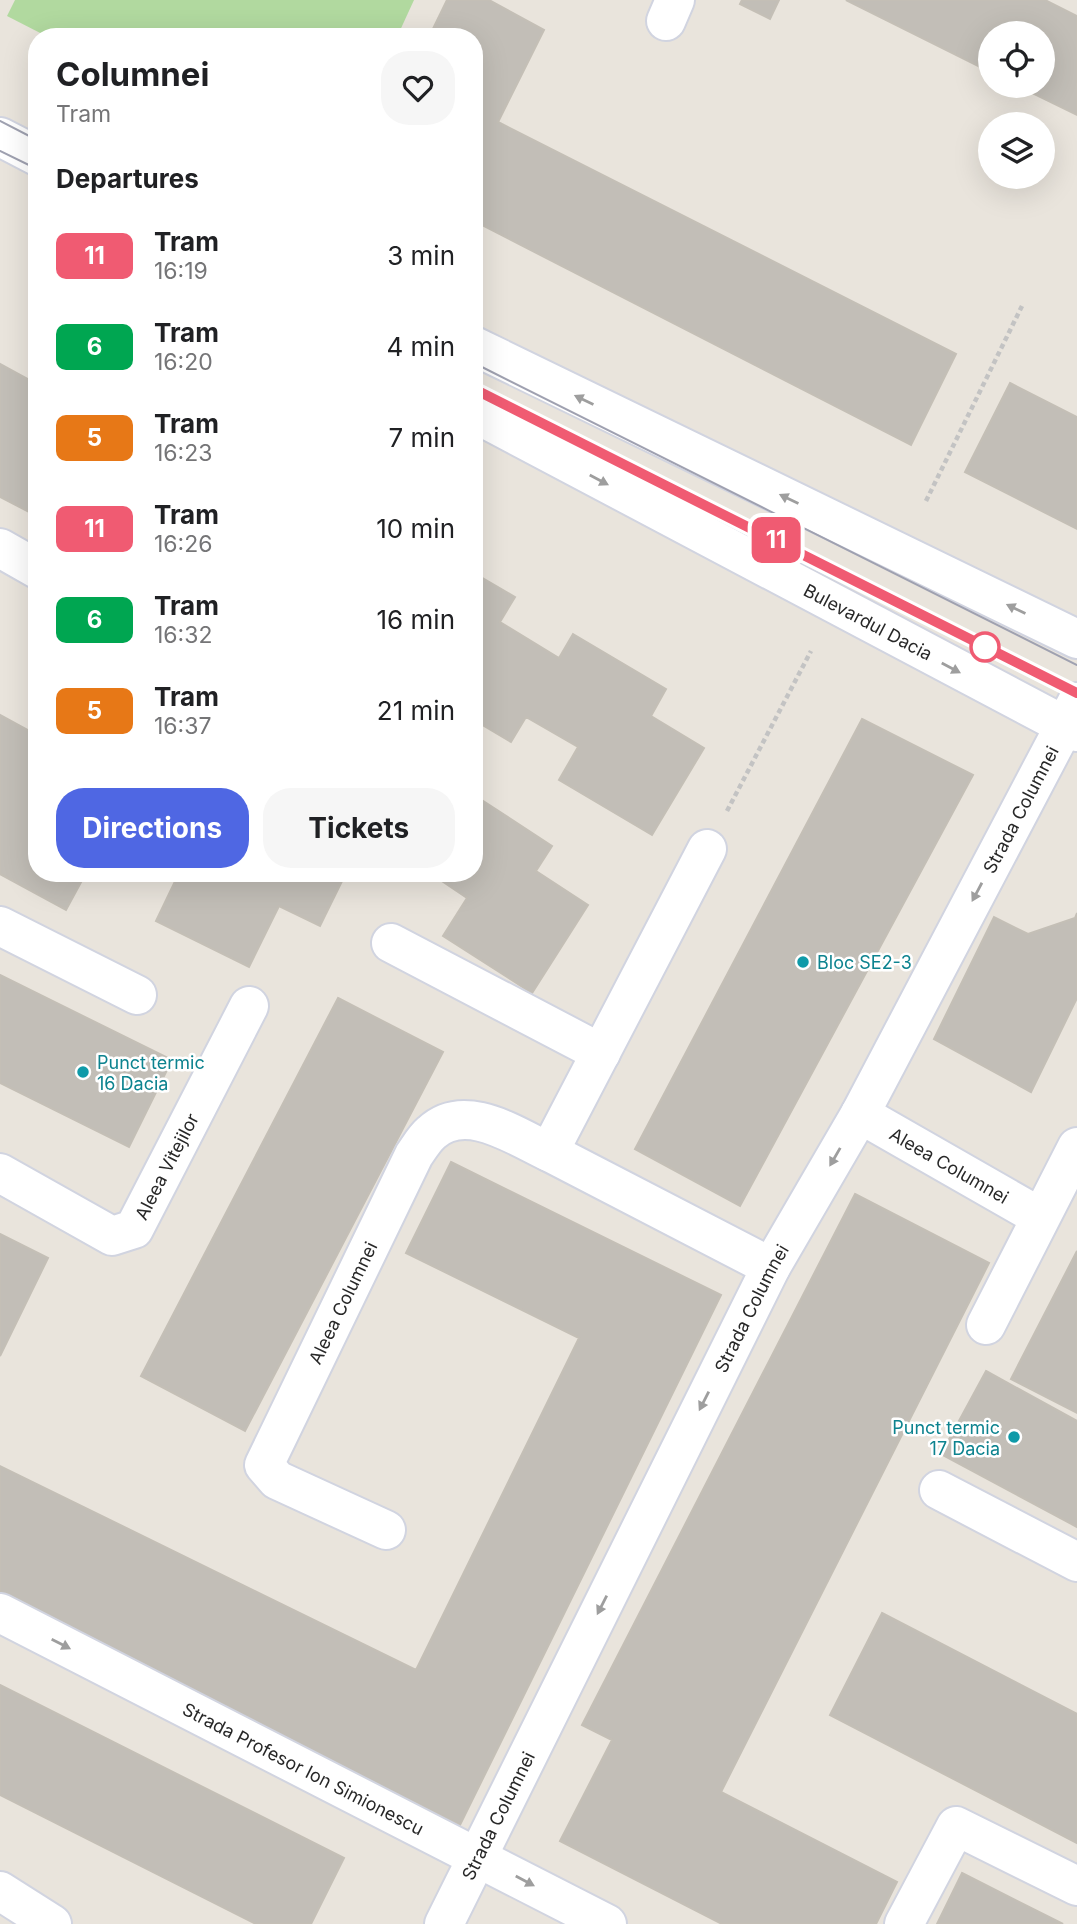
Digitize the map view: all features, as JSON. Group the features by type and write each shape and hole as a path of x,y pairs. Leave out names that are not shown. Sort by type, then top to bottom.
{"street":[{"path":"0,137 28,151"},
{"path":"483,350 1077,639"},
{"name":"Bulevardul Dacia","path":"483,419 1073,720"},
{"path":"0,548 28,564"},
{"name":"Strada Columnei","path":"444,1924 771,1267 860,1114 1073,720"},
{"path":"549,1152 707,849"},
{"path":"0,926 137,995"},
{"path":"391,943 601,1053"},
{"name":"Aleea Vitejilor","path":"0,1173 112,1236 134,1229 248,1006"},
{"name":"Aleea Columnei","path":"860,1114 1040,1217"},
{"name":"Aleea Columnei","path":"386,1530 276,1480 264,1465 414,1155 431,1132 453,1120 483,1122 549,1152 771,1267"},
{"path":"986,1325 1077,1147"},
{"path":"939,1490 1077,1562"},
{"name":"Strada Profesor Ion Simionescu","path":"0,1613 607,1924"},
{"path":"905,1924 956,1826 1077,1886"},
{"path":"0,1891 52,1924"}],"path":[{"path":"926,501 1022,306"},
{"path":"707,849 811,650"}],"green space":[{"path":"15,0 414,0 401,28 30,28 7,16"}],"building":[{"path":"447,0 489,0 544,30 498,122 956,354 911,445 483,226 483,28 433,28"},
{"path":"742,0 779,0 770,19 740,4"},
{"path":"846,0 1045,0 1077,16 1077,115 1042,98 1055,98 1055,21 978,21 978,66"},
{"path":"0,364 28,379 28,511 0,497"},
{"path":"1010,383 1077,417 1077,529 965,472"},
{"path":"483,578 515,597 500,622 559,658 573,634 666,689 651,716 704,748 652,835 559,780 578,747 526,717 511,742 483,725"},
{"path":"0,715 28,730 28,882 81,882 66,910 0,874"},
{"name":"Bloc SE2-3","path":"862,719 973,775 740,1206 635,1149"},
{"path":"483,801 552,846 536,871 588,905 532,993 443,936 467,898 443,882 483,882"},
{"path":"175,882 342,882 320,926 279,906 249,967 156,921"},
{"path":"1077,913 1077,998 1031,1092 934,1039 994,917 1028,934 1075,918"},
{"name":"Punct termic 16 Dacia","path":"0,975 172,1060 129,1147 0,1083"},
{"path":"338,998 443,1052 245,1431 141,1376"},
{"path":"451,1162 721,1295 460,1825 0,1599 0,1466 416,1670 579,1338 406,1253"},
{"path":"855,1194 989,1263 721,1792 897,1882 876,1924 722,1924 560,1841 612,1740 582,1725"},
{"path":"0,1234 48,1258 0,1356"},
{"path":"1077,1251 1077,1413 1011,1379"},
{"name":"Punct termic 17 Dacia","path":"986,1371 1077,1421 1077,1527 941,1454"},
{"path":"882,1613 1077,1714 1077,1843 830,1715"},
{"path":"0,1685 344,1858 311,1924 256,1924 0,1795"},
{"path":"962,1873 1063,1924 937,1924"}],"tram line":[{"path":"0,121 28,135"},
{"path":"0,151 28,165"},
{"path":"483,368 1077,665"},
{"name":"11","path":"483,393 700,500 1077,693"},
{"path":"483,394 1077,694"}],"place":[{"name":"Bloc SE2-3","path":"803,962"},
{"name":"Punct termic 16 Dacia","path":"83,1072"},
{"name":"Punct termic 17 Dacia","path":"1014,1437"}]}
